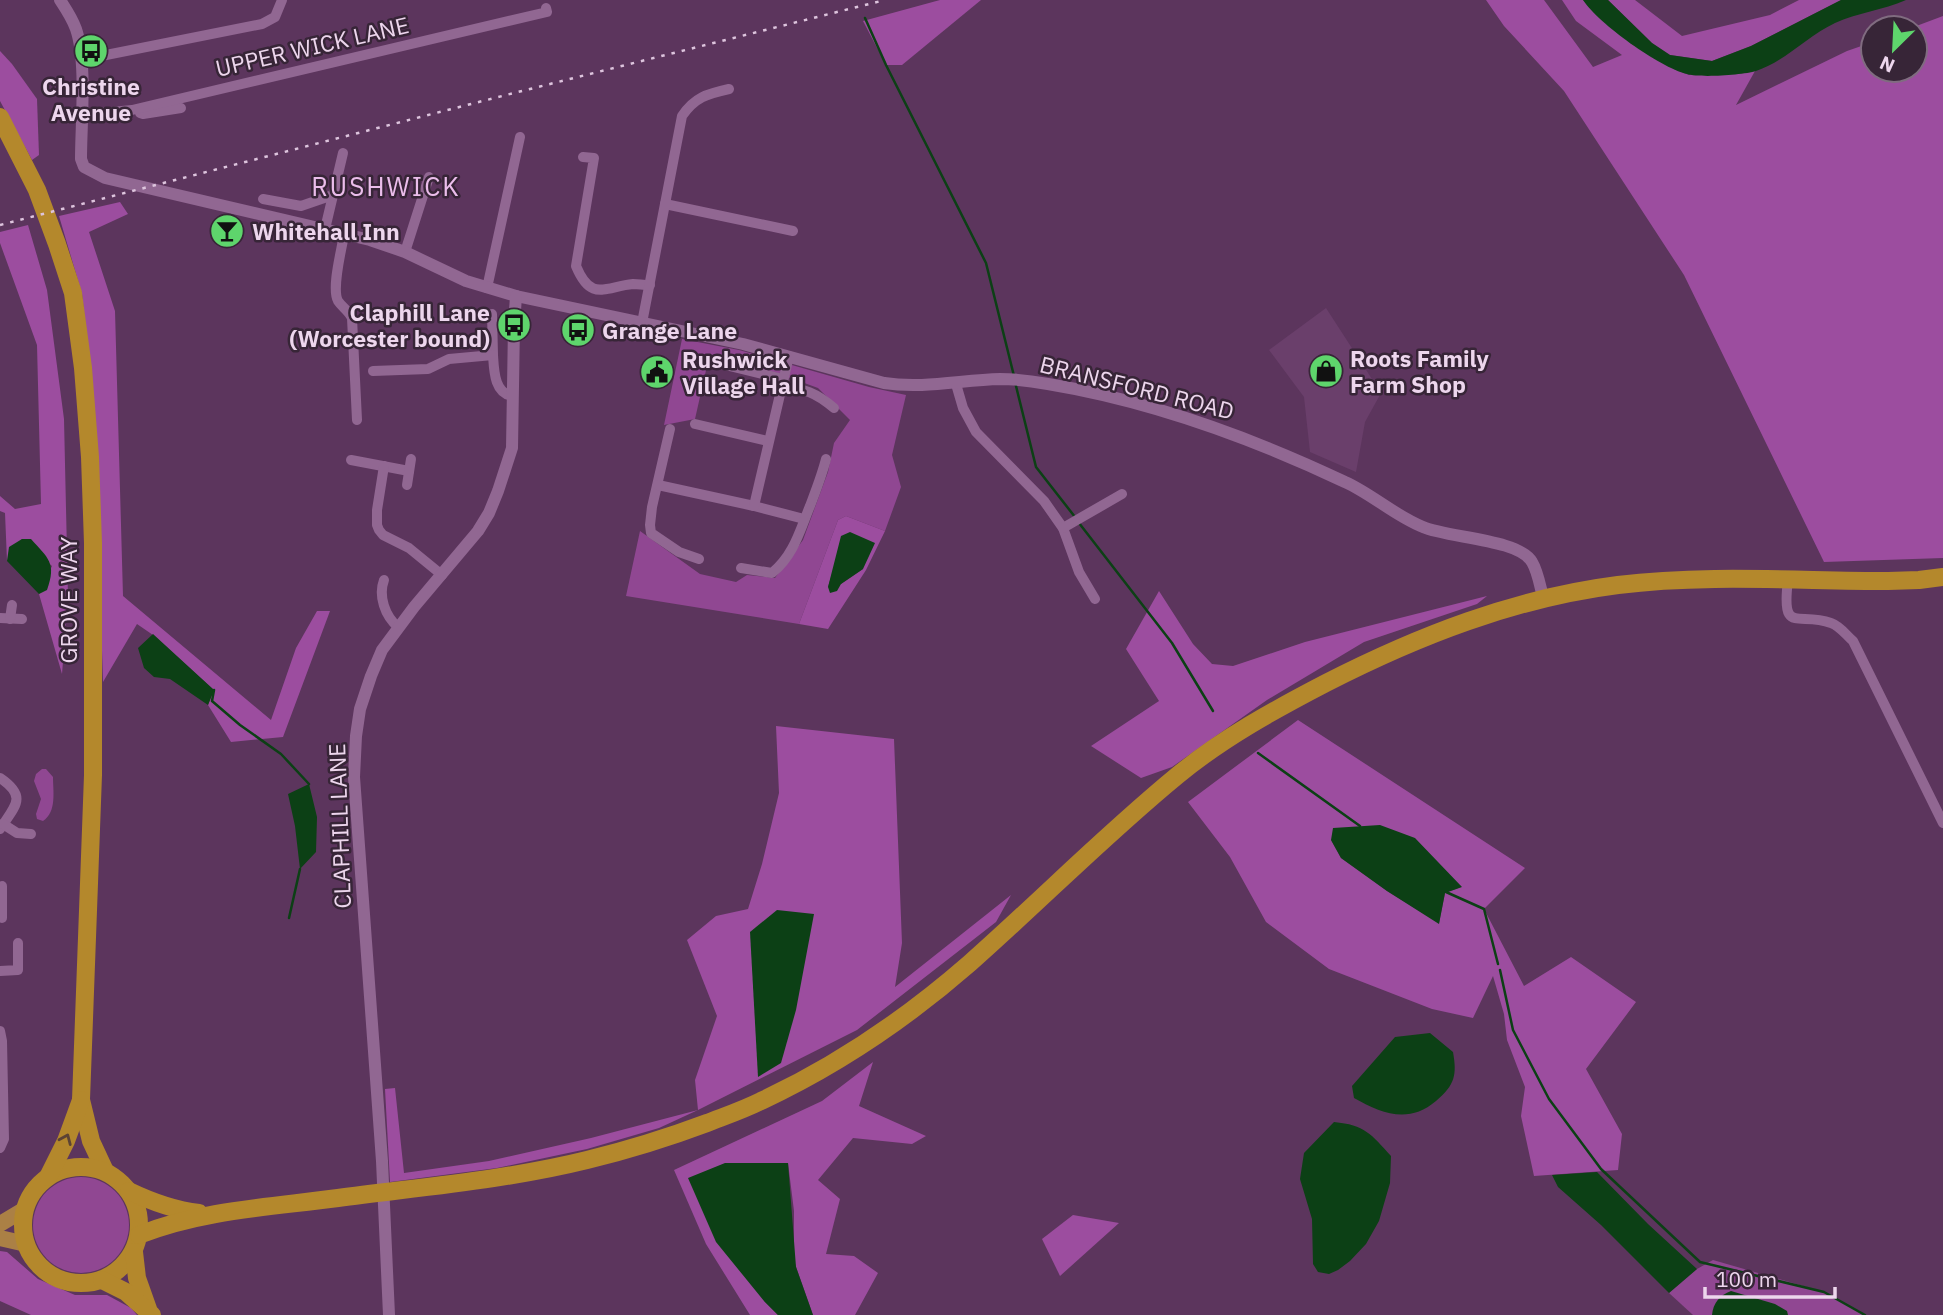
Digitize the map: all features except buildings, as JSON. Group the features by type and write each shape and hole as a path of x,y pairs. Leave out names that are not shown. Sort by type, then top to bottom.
{"highway":[{"name":"GROVE WAY","path":"0,117 37,190 57,244 73,293 83,368 93,542 93,775 81,1100 91,1142 105,1171"},
{"path":"150,1312 137,1278 136,1244 140,1220 129,1191 105,1171 91,1167 61,1170 48,1177 34,1191 25,1209 23,1233 26,1244 35,1261 48,1274 65,1282 84,1284 102,1280 115,1273 126,1264 136,1244 159,1227 210,1215 507,1176 583,1161 659,1141 757,1103 830,1065 928,998 969,964 1179,774 1231,737 1282,706 1401,648 1483,615 1543,597 1617,585 1673,580 1943,578"},
{"name":"GROVE WAY","path":"48,1177 66,1141 81,1100"},
{"path":"129,1191 183,1211 210,1215"},
{"path":"102,1280 126,1292 150,1312"}],"main road":[{"path":"0,1224 25,1209"},
{"path":"0,1238 26,1244"}],"street":[{"path":"60,0 76,30 81,60 81,115"},
{"path":"81,60 262,24 275,17 282,0"},
{"name":"UPPER WICK LANE","path":"81,115 132,110 547,12 546,8"},
{"path":"642,323 682,116 691,103 707,94 729,89"},
{"path":"707,94 712,107"},
{"path":"132,110 143,114 181,108"},
{"name":"BRANSFORD ROAD","path":"81,115 80,159 84,167 105,178 370,240 405,252 487,288 743,344 884,383 901,386 1021,380 1157,409 1236,434 1350,484 1424,528 1507,546 1522,552 1532,561 1543,597"},
{"path":"487,288 520,137"},
{"path":"326,229 343,153"},
{"path":"583,157 594,158 576,266 581,280 601,292 634,284 650,285"},
{"path":"405,252 429,177"},
{"path":"263,199 301,206 333,195"},
{"path":"665,204 793,231"},
{"path":"344,234 336,291 339,302 352,318 357,420"},
{"name":"CLAPHILL LANE","path":"389,1315 382,1161 362,899 356,736 360,709 382,650 478,531 498,491 513,448 516,296"},
{"path":"492,314 497,383 501,391 513,396"},
{"path":"373,371 428,369 449,359 493,355"},
{"path":"754,506 789,356"},
{"path":"717,363 810,391 834,408"},
{"path":"956,384 963,408 976,432 1044,501 1063,528 1079,572 1096,599"},
{"path":"695,424 768,441"},
{"path":"670,429 652,507 651,533 679,552 699,559"},
{"path":"741,568 772,573 783,563 797,540 822,478 826,459"},
{"path":"351,460 384,466 410,465 407,485"},
{"path":"384,466 377,510 379,530 383,535 409,548 442,575"},
{"path":"658,485 804,519"},
{"path":"1063,528 1122,494"},
{"path":"384,580 382,596 390,620 398,627"},
{"path":"1788,580 1786,610 1791,615 1799,620 1830,623 1839,627 1853,641 1943,823"},
{"path":"11,619 12,605"},
{"path":"0,778 9,784 17,795 17,801 2,827 17,833 31,834"},
{"path":"2,886 2,918"},
{"path":"0,971 18,970 18,943"},
{"path":"0,1031 4,1139 0,1149"}],"shaded area":[{"path":"940,0 981,0 902,65 886,65 863,21"},
{"path":"1486,0 1544,0 1593,67 1622,55 1576,21 1562,0 1583,0 1616,32 1674,69 1689,75 1755,71 1736,105 1859,47 1859,84 1929,84 1929,21 1943,16 1943,558 1824,562 1684,275 1564,91 1504,26"},
{"path":"1583,0 1608,0 1652,43 1670,55 1712,61 1751,46 1841,0 1906,0 1835,23 1767,67 1742,74 1711,76 1687,74 1661,63 1616,32"},
{"path":"1608,0 1635,0 1682,36 1770,15 1799,0 1841,0 1751,46 1712,61 1670,55 1652,43"},
{"path":"0,51 37,99 39,155 32,160 0,101"},
{"path":"120,202 128,214 89,232 115,311 123,596 271,720 296,648 317,611 330,611 283,737 231,742 208,705 214,690 137,624 103,682 89,358 82,294 59,216"},
{"path":"28,225 47,290 64,419 68,597 62,674 39,594 52,566 22,539 7,561 5,513 0,511 0,496 15,509 41,504 37,345 0,243 0,232"},
{"name":"Roots Family Farm Shop","path":"1326,308 1381,393 1365,422 1356,472 1310,452 1304,397 1269,350"},
{"path":"682,339 739,350 906,395 892,455 901,487 885,531 846,516 838,520 799,624 626,596 640,531 700,574 736,582 747,575 775,578 803,540 828,472 834,443 850,420 818,388 777,373 709,357 695,419 664,425"},
{"path":"846,516 885,531 866,570 828,629 799,624 838,520","holes":["863,569 841,584 828,587 832,574"]},
{"path":"850,532 875,543 863,569 841,584 837,591 830,593 828,587 841,536"},
{"path":"22,539 31,539 51,567 47,590 39,594 7,561 9,547"},
{"path":"1159,591 1193,644 1212,664 1233,666 1305,642 1487,596 1477,604 1364,642 1267,700 1172,767 1141,778 1091,746 1159,701 1126,649"},
{"path":"153,634 214,690 208,705 170,679 154,677 144,668 138,648"},
{"path":"1298,720 1525,868 1484,909 1524,986 1571,957 1636,1002 1586,1069 1622,1134 1618,1170 1534,1176 1521,1116 1525,1087 1507,1040 1504,1014 1493,976 1473,1018 1432,1009 1329,969 1266,922 1230,857 1188,802","holes":["1331,840 1461,886 1445,893 1439,923 1341,858"]},
{"path":"776,726 894,739 902,943 895,987 1011,895 996,922 857,1030 698,1110 695,1080 717,1016 687,940 716,916 748,909 779,793"},
{"path":"46,769 53,777 54,795 50,812 43,821 37,819 41,799 34,781 36,774"},
{"path":"309,784 317,817 316,852 300,869 288,794"},
{"path":"1380,825 1415,838 1462,887 1445,893 1439,924 1341,858 1331,840 1333,828"},
{"path":"777,910 814,914 796,1010 781,1063 758,1077 750,932"},
{"path":"1430,1033 1453,1052 1454,1060 1451,1085 1436,1101 1416,1112 1395,1114 1354,1098 1352,1086 1395,1037"},
{"path":"873,1062 859,1106 926,1136 912,1144 853,1138 818,1180 840,1199 826,1254 854,1256 878,1273 855,1315 813,1315 794,1261 794,1211 788,1163 764,1301 778,1315 750,1315 706,1244 674,1170 822,1101"},
{"path":"395,1088 404,1173 489,1161 698,1110 659,1128 587,1149 497,1168 390,1182 385,1089"},
{"path":"1334,1122 1353,1125 1367,1132 1391,1156 1390,1183 1379,1221 1366,1244 1350,1261 1329,1274 1318,1272 1313,1264 1312,1219 1300,1179 1304,1153"},
{"path":"725,1163 788,1163 796,1267 813,1315 778,1315 716,1242 688,1178"},
{"path":"1597,1172 1697,1269 1669,1293 1601,1225 1558,1187 1552,1175"},
{"path":"81,1177 99,1181 115,1191 125,1207 129,1225 125,1243 115,1259 99,1269 81,1273 63,1269 47,1259 37,1243 33,1225 37,1207 47,1191 63,1181"},
{"path":"1073,1215 1119,1223 1060,1276 1042,1239"},
{"path":"0,1251 7,1252 38,1279 75,1295 107,1295 131,1308 137,1315 31,1315 0,1301"},
{"path":"1713,1260 1824,1292 1865,1315 1693,1315 1669,1293 1697,1269"},
{"path":"1731,1291 1775,1304 1787,1311 1788,1315 1712,1315 1718,1300"}],"waterway":[{"path":"865,18 986,263 1014,376"},
{"path":"1015,382 1036,467 1075,517"},
{"path":"1079,523 1172,643 1213,711"},
{"path":"214,690 212,701 281,754 309,784"},
{"path":"1258,753 1360,826"},
{"path":"289,918 300,869"},
{"path":"1446,892 1484,909 1498,964"},
{"path":"1500,970 1513,1030 1549,1099 1601,1169 1700,1262 1824,1292 1865,1315"}],"railway":[{"path":"0,225 885,0"}],"place":[{"name":"Christine Avenue","path":"91,51"},
{"name":"Whitehall Inn","path":"227,231"},
{"name":"Claphill Lane (Worcester bound)","path":"514,325"},
{"name":"Grange Lane","path":"578,330"},
{"name":"Roots Family Farm Shop","path":"1326,371"},
{"name":"Rushwick Village Hall","path":"657,372"}],"district":[{"name":"RUSHWICK","path":"386,186"}]}
